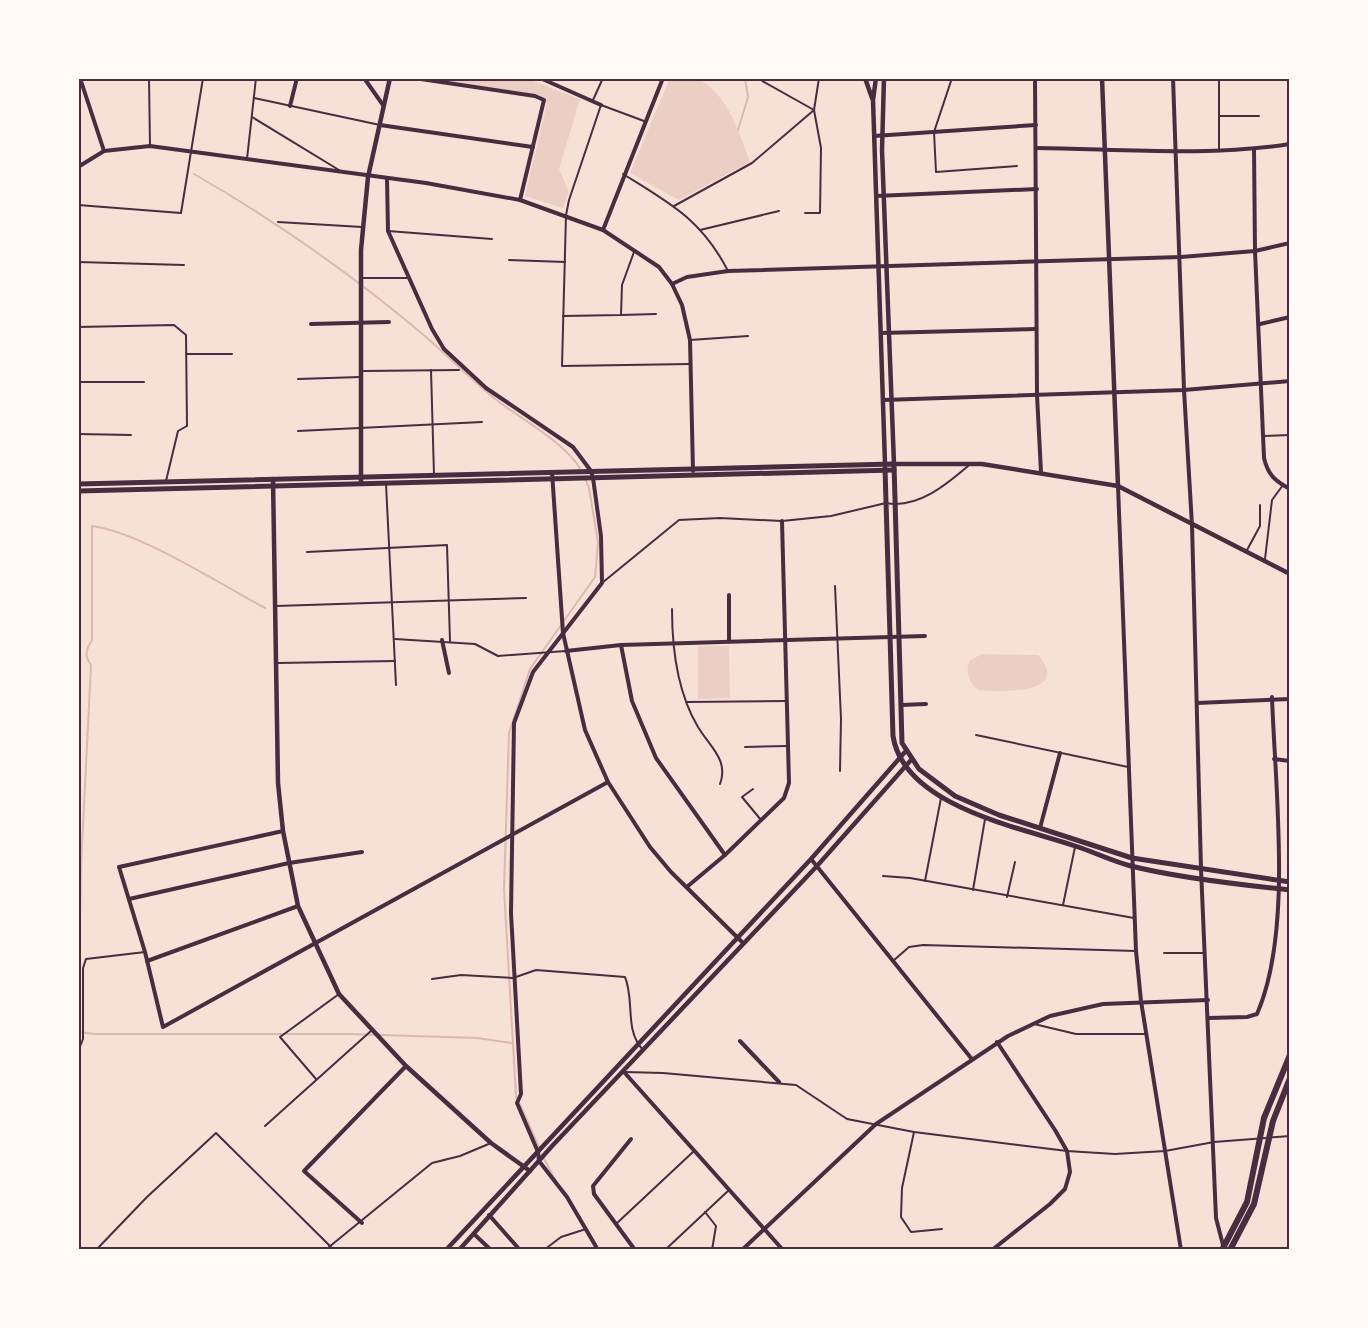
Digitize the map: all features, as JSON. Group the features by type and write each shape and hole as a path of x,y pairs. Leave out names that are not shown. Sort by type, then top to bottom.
{"main road":[{"path":"885,467 893,736 900,761 914,777 941,795 985,818 1131,866 1290,890"},
{"path":"385,479 434,475 591,478 693,472 894,467 902,743 919,769 956,795 999,815 1132,858 1290,882"},
{"path":"78,491 273,486 385,479 553,476 585,471 693,472"},
{"path":"78,484 273,479 361,480"},
{"path":"1223,1248 1247,1202 1259,1138 1276,1085 1290,1055"},
{"path":"1230,1250 1254,1204 1270,1136 1290,1078"}],"street":[{"path":"80,78 104,151"},
{"path":"290,105 297,78"},
{"path":"364,78 383,105"},
{"path":"361,480 360,280 363,227 368,177 390,78"},
{"path":"414,78 535,96 544,100 520,200"},
{"path":"540,78 601,105"},
{"path":"603,230 623,174 663,78"},
{"path":"865,78 873,100"},
{"path":"876,78 873,100 885,467"},
{"path":"884,78 882,135 894,467 970,465 1041,472 1118,486 1290,574"},
{"path":"1035,78 1037,394 1041,472"},
{"path":"1102,78 1136,951 1141,1001 1181,1250"},
{"path":"1173,78 1184,390 1192,525 1202,878 1216,1218 1223,1248"},
{"path":"380,125 534,147"},
{"path":"874,136 1036,125"},
{"path":"1036,148 1177,151 1254,149 1290,144"},
{"path":"78,167 104,151 150,146 520,200 603,230 659,267 672,284 682,305 690,340 693,472"},
{"path":"1254,149 1255,251 1260,324 1263,436 1267,471 1275,481 1290,489"},
{"path":"387,179 388,231 408,278 444,349 486,388 573,447 591,478 601,536 602,583 546,652 533,672 514,723 513,978 521,1094 517,1104 538,1152 539,1161 567,1197 598,1250"},
{"path":"876,196 1037,189"},
{"path":"672,284 687,277 728,271 887,268 1110,258 1181,258 1255,251 1290,243"},
{"path":"1260,324 1290,317"},
{"path":"311,324 389,322"},
{"path":"881,333 1037,329"},
{"path":"883,400 1184,390 1290,381"},
{"path":"553,476 563,633 585,730 608,782 650,848 672,873 688,886 744,943"},
{"path":"273,479 278,783 283,831 298,906 339,994 406,1066 491,1143 530,1171"},
{"path":"688,886 725,855 784,798 788,790 782,521"},
{"path":"729,595 729,642"},
{"path":"566,651 621,645 925,636"},
{"path":"442,640 449,673"},
{"path":"621,645 632,701 656,758 725,855"},
{"path":"1209,1018 1247,1017 1257,1014 1270,968 1279,910 1272,698"},
{"path":"1197,702 1290,699"},
{"path":"900,705 926,704"},
{"path":"446,1250 811,859 906,752"},
{"path":"1040,828 1060,753"},
{"path":"1274,759 1290,761"},
{"path":"459,1250 539,1161 817,866 912,760"},
{"path":"283,831 119,867 145,952 163,1027 608,782"},
{"path":"129,899 289,862 362,852"},
{"path":"811,859 971,1058"},
{"path":"147,961 298,906"},
{"path":"742,1250 876,1124 997,1042 1050,1016 1103,1004 1208,1000"},
{"path":"740,1041 779,1082"},
{"path":"992,1250 1065,1189 1070,1172 1067,1151 997,1042"},
{"path":"362,1223 304,1171 406,1066"},
{"path":"624,1072 783,1250"},
{"path":"631,1139 593,1186 594,1194 635,1250"},
{"path":"489,1215 520,1250"},
{"path":"474,1234 491,1250"}],"lane":[{"path":"149,78 150,146"},
{"path":"78,205 182,213 203,78"},
{"path":"247,159 256,78"},
{"path":"593,100 603,78"},
{"path":"757,78 814,110"},
{"path":"805,213 820,213 820,148 814,110 819,78"},
{"path":"952,78 934,132 936,172 1017,166"},
{"path":"1219,78 1219,149"},
{"path":"254,98 380,125"},
{"path":"644,121 601,105 566,215 562,366 690,364"},
{"path":"674,206 752,163 814,110"},
{"path":"1219,116 1259,116"},
{"path":"252,117 345,173"},
{"path":"623,174 674,206 700,230 716,247 728,271"},
{"path":"700,230 779,211"},
{"path":"278,222 363,227"},
{"path":"388,231 492,238"},
{"path":"621,315 622,285 635,249"},
{"path":"509,260 565,262"},
{"path":"78,262 184,265"},
{"path":"360,280 408,278"},
{"path":"563,316 656,314"},
{"path":"78,327 174,325 186,335 187,426 178,431 165,489"},
{"path":"690,340 748,336"},
{"path":"186,354 232,354"},
{"path":"431,370 434,475"},
{"path":"298,379 459,370"},
{"path":"78,382 144,382"},
{"path":"298,431 482,422"},
{"path":"78,434 130,435"},
{"path":"1263,436 1290,435"},
{"path":"602,583 679,520 720,518 782,521 831,516 886,503 895,505 937,492 970,465"},
{"path":"385,479 391,548 396,685"},
{"path":"1264,561 1272,500 1283,485"},
{"path":"1247,551 1260,526 1260,505"},
{"path":"307,552 447,545 450,641"},
{"path":"835,586 840,771"},
{"path":"274,606 526,598"},
{"path":"672,609 672,643 676,667 697,726 723,761 724,774 720,784"},
{"path":"394,639 442,640 475,644 498,656 566,651"},
{"path":"275,663 395,661"},
{"path":"687,702 786,701"},
{"path":"976,735 1128,767"},
{"path":"745,747 788,746"},
{"path":"753,789 742,797 761,820"},
{"path":"925,881 941,795"},
{"path":"972,890 985,818"},
{"path":"1063,905 1075,846"},
{"path":"1007,897 1015,862"},
{"path":"883,876 925,881 1134,918"},
{"path":"893,961 909,947 923,945 1136,951"},
{"path":"78,1052 83,1039 83,968 87,959 145,952"},
{"path":"1164,953 1205,953"},
{"path":"432,979 461,975 513,978 536,969 625,977 630,988 632,1034 644,1050"},
{"path":"316,1079 280,1037 339,994"},
{"path":"1034,1024 1076,1034 1146,1034"},
{"path":"265,1126 372,1030"},
{"path":"613,1073 796,1084 847,1119 914,1132 1067,1151 1115,1154 1165,1151 1214,1142 1290,1136"},
{"path":"914,1132 902,1188 901,1217 911,1232 942,1229"},
{"path":"96,1250 147,1197 216,1133 334,1250"},
{"path":"329,1247 362,1223 432,1163 460,1156 491,1143"},
{"path":"616,1224 694,1151"},
{"path":"665,1250 729,1190"},
{"path":"705,1212 716,1226 712,1250"},
{"path":"544,1250 561,1238 586,1229"}],"shaded area":[{"path":"427,78 525,78 580,99 559,169 569,192 563,208 525,196 547,103 540,95"},
{"path":"670,78 698,79 717,94 731,115 750,162 679,200 630,173"},
{"path":"698,646 729,646 730,698 698,699"},
{"path":"982,654 1038,655 1046,668 1046,678 1040,684 1029,688 1001,691 978,690 970,680 968,668 970,660"}],"waterway":[{"path":"738,130 748,97 745,78"},
{"path":"194,174 284,230 371,292 426,337 494,398 553,440 581,470"},
{"path":"540,1149 516,1096 504,889 509,733 530,669 595,577 598,542 589,488 585,478"},
{"path":"78,1026 81,866 91,665 87,659 87,652 92,640 92,526 134,538 156,548 265,608"},
{"path":"78,1028 78,1032 95,1034 350,1034 477,1038 512,1043"},
{"path":"543,1157 556,1181"}]}
